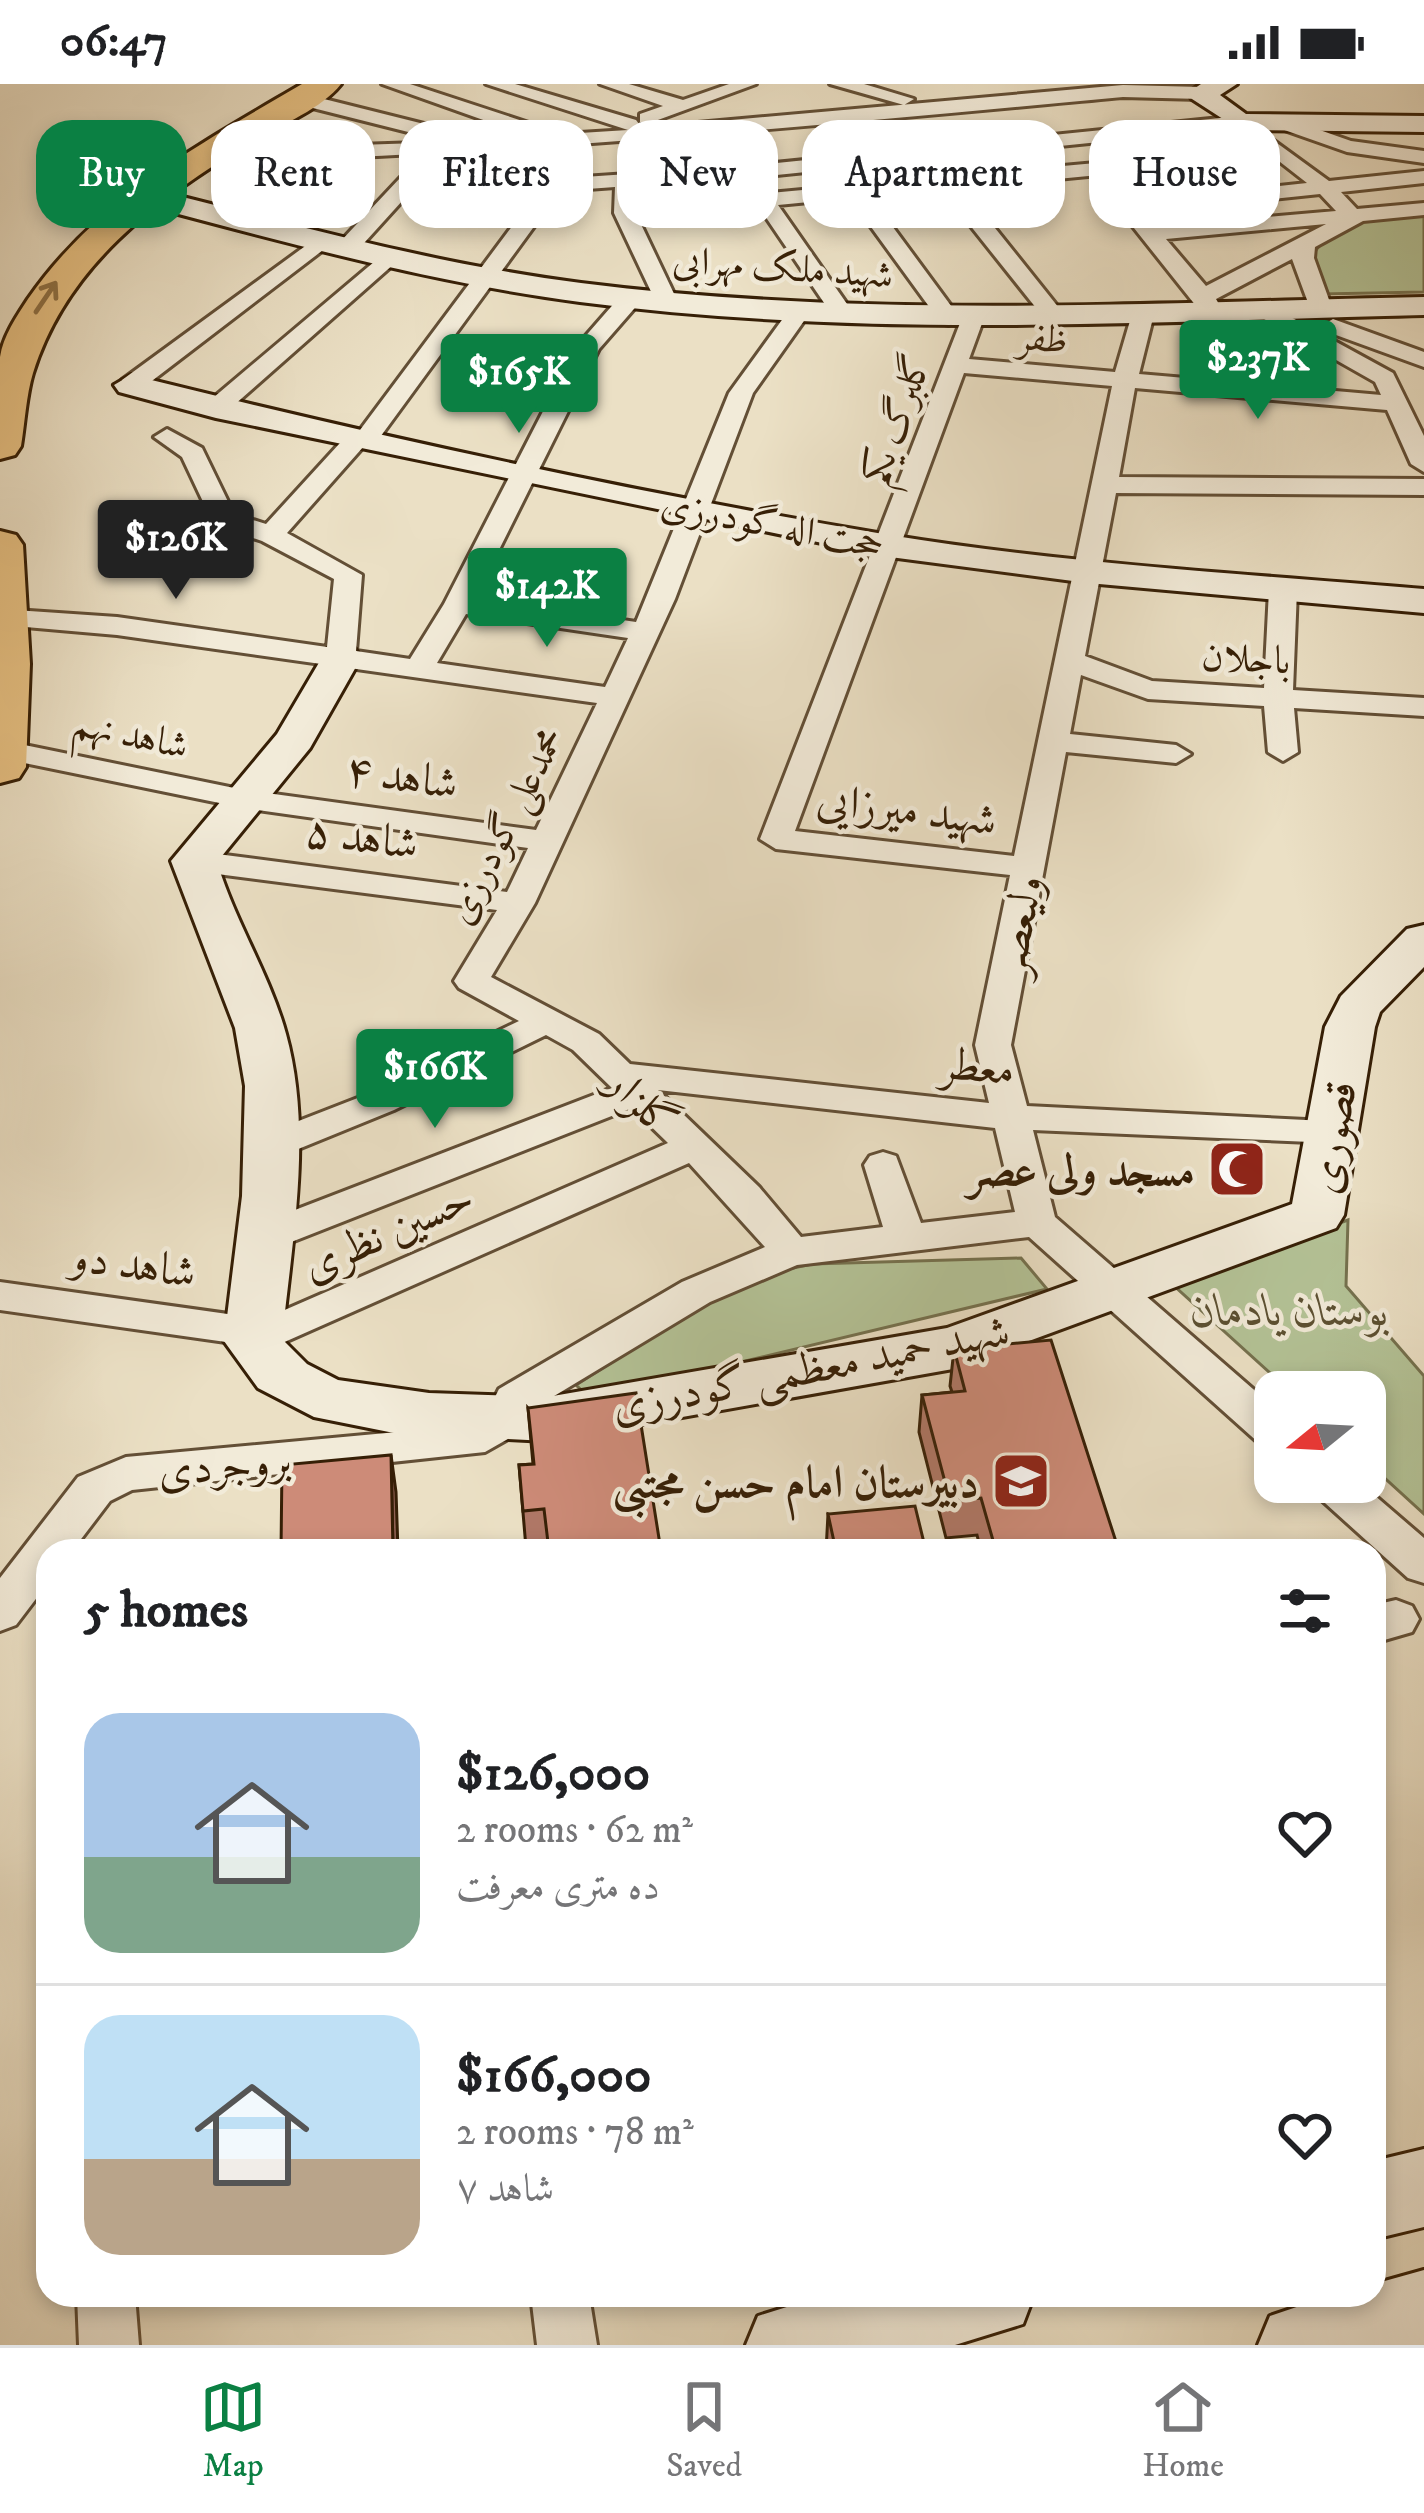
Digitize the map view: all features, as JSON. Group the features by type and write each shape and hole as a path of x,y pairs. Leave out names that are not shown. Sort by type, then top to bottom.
{"highway":[{"path":"279,120 341,87"},
{"path":"30,262 95,205 341,87"},
{"path":"187,172 211,156"},
{"path":"0,446 9,371 31,319 84,248 109,228"},
{"path":"0,545 0,766"}],"street":[{"path":"495,84 617,120"},
{"path":"609,84 684,106"},
{"path":"839,84 938,108 945,120"},
{"path":"964,84 1025,100"},
{"path":"341,87 486,120"},
{"path":"341,87 419,120"},
{"path":"778,122 1025,100 1067,90 1099,93 1200,87 1238,120"},
{"path":"641,120 752,89 852,120"},
{"path":"1067,90 1092,120"},
{"path":"787,121 802,145"},
{"path":"1280,122 1424,124"},
{"path":"1280,122 1347,146 1424,157"},
{"path":"1280,152 1326,188 1354,218"},
{"path":"1280,193 1424,176"},
{"path":"131,385 333,245 399,189"},
{"name":"شهید ملک مهرابی","path":"187,207 387,259 486,278 666,301 961,318 1143,314 1208,304 1292,309 1424,306"},
{"path":"1150,234 1424,209"},
{"path":"1145,228 1208,304 1354,218"},
{"path":"778,220 843,314"},
{"path":"271,535 362,438 523,228"},
{"path":"633,228 666,301"},
{"path":"886,228 961,318"},
{"path":"984,228 1055,318"},
{"path":"1292,309 1304,245"},
{"path":"216,408 387,259"},
{"path":"419,669 458,604 588,347 632,297"},
{"path":"1292,309 1424,360"},
{"path":"1292,309 1385,378 1424,464"},
{"name":"محمدعلی گودرزی","path":"471,981 518,903 645,632 740,393 800,311"},
{"name":"ولیعصر","path":"1037,1223 992,1045 1125,380 1143,314"},
{"name":"گلبرگ یکم","path":"776,838 956,365 961,318"},
{"name":"ظفر","path":"956,365 1397,404"},
{"name":"حجت اله گودرزی","path":"131,385 216,408 524,474 890,546 1088,572 1424,601"},
{"path":"167,437 194,453 223,520 271,535 348,575 340,658 296,739 194,861 217,933 247,991 266,1053 273,1145 254,1336"},
{"path":"1105,485 1424,487"},
{"path":"1283,590 1278,701 1283,752"},
{"path":"458,604 645,632"},
{"path":"3,617 117,626 615,697"},
{"name":"باجلان","path":"1070,661 1148,690 1424,707"},
{"path":"1053,742 1176,754"},
{"name":"شاهد نهم","path":"1,748 244,799"},
{"name":"شاهد ۴","path":"244,799 547,841"},
{"name":"شهید میرزایی","path":"776,838 1028,867"},
{"name":"شاهد ۵","path":"194,861 518,903"},
{"name":"قصوری","path":"1109,1289 1316,1215 1350,1027 1358,1007 1424,939"},
{"name":"گلزار","path":"471,981 586,1042 690,1148 746,1196 791,1252"},
{"path":"273,1145 381,1102 543,1023"},
{"path":"262,1238 624,1083"},
{"name":"معطر","path":"624,1083 1007,1118 1334,1131"},
{"name":"حسین نظری","path":"254,1336 690,1148"},
{"path":"883,1165 905,1237"},
{"path":"1037,1223 1254,1415"},
{"name":"شهید حمید معظمی گودرزی","path":"505,1421 514,1400 676,1304 791,1252 1037,1223"},
{"name":"شهید حمید معظمی گودرزی","path":"254,1336 267,1366 317,1396 505,1421 548,1418 953,1348 1109,1289"},
{"name":"شاهد دو","path":"0,1296 254,1336"},
{"name":"بروجردی","path":"56,1539 94,1489 126,1474 470,1441 505,1421"},
{"path":"1354,1503 1424,1565"},
{"name":"بروجردی","path":"0,1612 36,1565"},
{"path":"1386,2197 1424,2188"},
{"path":"107,2307 109,2345"},
{"path":"562,2307 567,2345"},
{"path":"787,2345 874,2334 953,2307"},
{"path":"1299,2345 1424,2311"}],"green space":[{"path":"1424,212 1424,292 1322,294 1312,256 1333,234 1361,221"},
{"name":"بوستان یادمان","path":"1348,1220 1346,1286 1424,1376 1424,1514 1386,1479 1386,1371 1268,1371 1171,1283"},
{"path":"1021,1258 1047,1289 590,1398 576,1385 742,1279 812,1264"}],"building":[{"path":"1051,1340 1115,1539 993,1539 981,1498 950,1501 922,1395 965,1391 954,1349"},
{"path":"636,1393 659,1539 548,1539 544,1509 523,1511 519,1465 534,1464 528,1408"},
{"path":"391,1455 393,1539 281,1539 282,1465"},
{"path":"915,1506 923,1539 833,1539 828,1514"}],"place":[{"name":"مسجد ولی عصر","path":"1237,1169"},
{"name":"دبیرستان امام حسن مجتبی","path":"1021,1481"}]}
